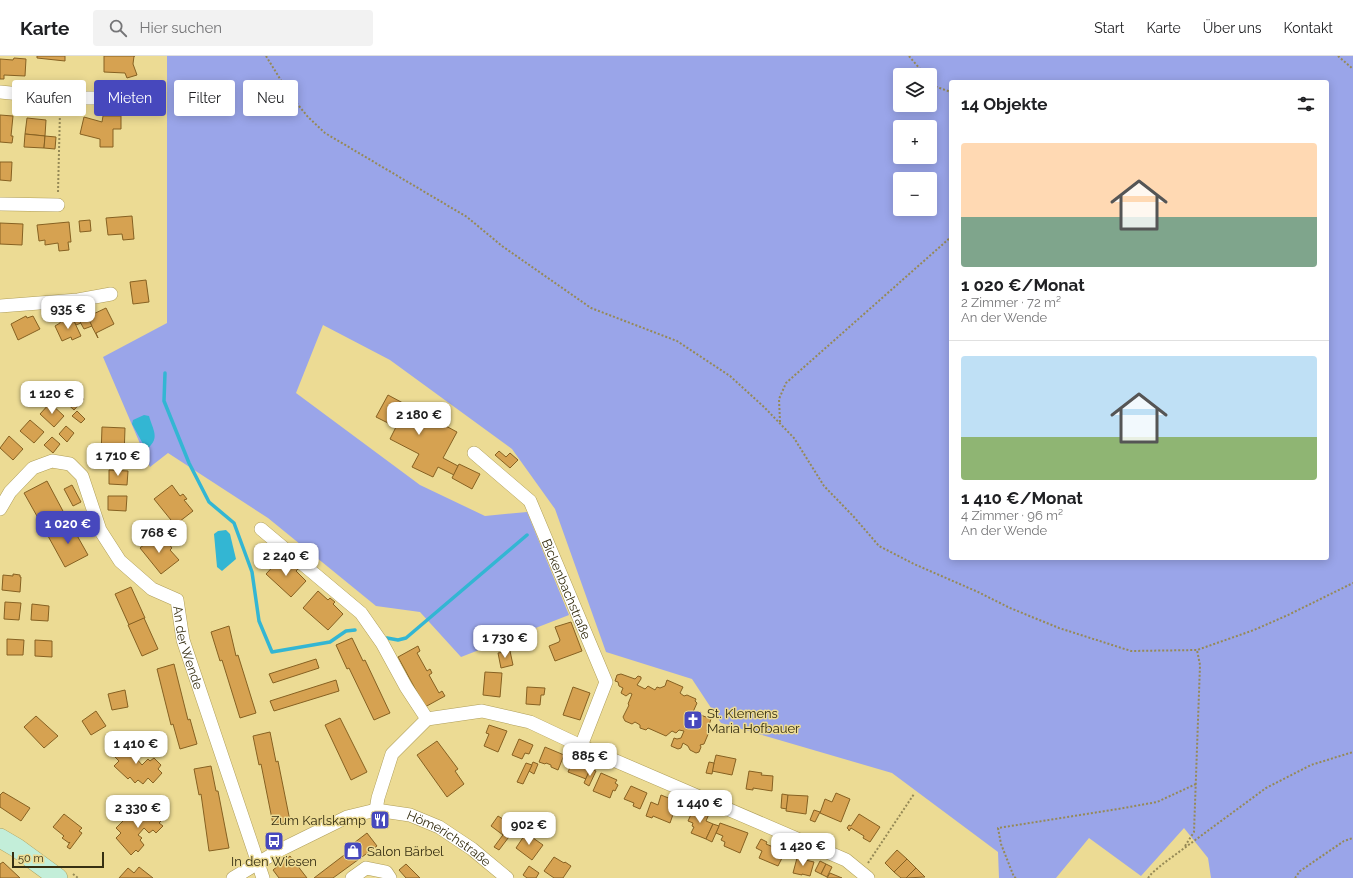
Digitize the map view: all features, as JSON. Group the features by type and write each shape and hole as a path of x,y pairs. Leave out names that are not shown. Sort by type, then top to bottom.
{"main road":[{"path":"0,838 58,878"}],"street":[{"path":"0,92 12,93"},
{"path":"0,204 58,205"},
{"path":"0,306 78,300 111,294"},
{"name":"Bickenbachstraße","path":"474,453 530,501 606,682 581,746"},
{"name":"An der Wende","path":"0,510 10,492 32,468 52,461 70,464 82,476 100,530 120,561 152,589 177,600 183,640 254,849 257,863"},
{"path":"261,529 361,613 382,642 406,687 427,719"},
{"path":"376,810 378,798 392,754 427,719 482,711 530,722 581,746 846,860 865,875"},
{"name":"Hömerichstraße","path":"233,878 257,863 347,817 376,810 410,815 439,827 472,849 507,878"},
{"path":"257,863 263,878"},
{"path":"352,878 366,868 386,872 390,878"}],"path":[{"path":"266,56 290,95 308,117 326,133 467,217 502,246 592,308 677,341 730,376 764,407 794,438 824,486 854,517 878,546 914,564 978,592 1010,608 1059,628 1131,651 1197,650 1254,630 1353,583"},
{"path":"909,56 919,68"},
{"path":"1338,56 1353,69"},
{"path":"937,87 949,91"},
{"path":"58,205 60,116"},
{"path":"780,423 779,399 786,383 949,239"},
{"path":"1184,848 1194,832 1200,665 1197,650"},
{"path":"1148,878 1152,873 1184,848 1266,788 1311,765 1353,752"},
{"path":"1016,878 1014,877 1001,844 998,828 1157,802 1196,784"},
{"path":"865,875 914,794"},
{"path":"1295,878 1300,871 1344,841 1353,838"}],"shaded area":[{"path":"167,56 1353,56 1353,878 1211,878 1208,858 1184,828 1141,876 1089,838 1056,878 999,878 998,852 892,773 721,723 692,679 606,652 555,509 512,449 390,360 323,325 296,393 420,485 485,516 527,512 569,615 461,657 420,612 376,606 268,518 168,453 150,467 103,357 167,323"},
{"path":"144,415 149,416 155,437 154,441 148,448 143,444 132,424 133,420"},
{"path":"226,530 230,534 236,559 222,571 217,567 214,534 218,531"}],"building":[{"path":"37,56 65,56 65,61 37,58"},
{"path":"104,56 134,56 133,64 137,75 127,78 125,73 104,72"},
{"path":"14,58 26,59 25,76 4,75 4,79 0,79 0,59 13,60"},
{"path":"0,115 13,116 11,136 13,136 12,143 0,142"},
{"path":"103,116 121,116 121,129 113,129 113,147 100,147 100,139 80,134 84,117 102,122"},
{"path":"27,118 46,120 45,136 25,134"},
{"path":"25,134 45,136 44,148 24,147"},
{"path":"45,136 56,137 55,149 44,148"},
{"path":"0,162 12,162 11,181 0,180"},
{"path":"132,216 134,239 123,240 122,234 108,235 106,218"},
{"path":"90,220 91,231 80,232 79,221"},
{"path":"69,222 71,242 68,242 69,250 59,251 58,243 45,245 45,240 39,241 37,225"},
{"path":"0,223 23,224 22,245 0,244"},
{"path":"146,280 149,302 133,304 130,282"},
{"path":"106,308 114,324 96,333 98,338 87,317"},
{"path":"76,313 81,323 76,325 71,315"},
{"path":"86,314 92,326 84,329 78,318"},
{"path":"26,316 27,318 33,316 40,329 18,340 11,324"},
{"path":"72,317 81,336 72,340 71,337 62,341 55,326 60,323 61,320 66,320"},
{"path":"70,386 84,399 74,410 60,397"},
{"path":"388,395 457,432 443,458 458,466 454,475 438,467 433,477 412,467 419,454 390,439 396,427 376,417"},
{"path":"50,403 64,416 54,427 40,414"},
{"path":"77,411 85,419 81,423 72,416"},
{"path":"30,420 44,432 34,443 20,431"},
{"path":"66,426 74,433 67,442 59,434"},
{"path":"102,427 125,428 124,457 101,456"},
{"path":"9,436 23,449 13,460 0,448"},
{"path":"52,437 60,444 53,453 44,445"},
{"path":"499,451 506,457 510,453 518,460 510,468 495,455"},
{"path":"459,464 480,474 472,489 452,478"},
{"path":"109,470 128,471 127,485 109,484"},
{"path":"47,481 64,513 42,525 24,493"},
{"path":"72,485 81,502 73,506 64,489"},
{"path":"172,485 180,496 183,494 187,499 184,500 193,511 175,525 154,499"},
{"path":"108,496 127,496 126,511 108,510"},
{"path":"70,523 88,555 65,567 48,536"},
{"path":"157,534 166,545 168,543 172,548 170,550 179,560 161,574 140,548"},
{"path":"281,558 291,567 293,565 298,569 296,571 306,581 291,597 266,574"},
{"path":"13,574 20,575 21,577 20,592 2,590 3,575 13,576"},
{"path":"131,587 145,618 129,625 115,594"},
{"path":"318,591 328,600 330,598 335,602 333,604 343,614 328,630 303,608"},
{"path":"5,602 21,603 19,620 4,619"},
{"path":"32,604 49,606 48,621 31,620"},
{"path":"144,618 158,649 142,656 128,625"},
{"path":"571,622 582,651 555,661 549,646 559,642 560,640 555,627"},
{"path":"229,626 236,656 238,655 256,713 240,718 222,660 220,661 211,632"},
{"path":"352,638 363,661 365,660 390,713 374,720 349,668 347,669 336,645"},
{"path":"7,639 24,640 23,655 7,655"},
{"path":"35,640 52,641 52,657 35,656"},
{"path":"418,646 420,651 417,653 427,671 430,669 432,673 429,675 439,693 442,691 445,696 425,707 398,657"},
{"path":"510,651 513,665 501,668 498,653"},
{"path":"316,659 319,668 273,683 269,674"},
{"path":"174,664 188,720 190,719 197,744 180,749 173,724 171,725 157,669"},
{"path":"485,672 502,673 500,697 483,695"},
{"path":"621,674 635,679 638,676 641,677 637,685 645,689 648,686 655,690 657,687 660,688 665,686 667,680 683,687 680,693 684,696 687,695 696,699 695,701 697,703 693,712 711,719 707,731 709,732 704,744 700,745 701,747 699,752 696,753 690,750 688,746 683,743 681,748 678,749 671,746 674,738 681,738 684,731 679,730 676,733 672,731 666,736 648,728 646,730 640,728 640,725 635,722 632,724 625,721 623,717 629,705 628,704 632,694 630,693 626,696 621,693 623,688 619,686 618,682 615,681 617,675"},
{"path":"336,680 339,691 274,711 270,701"},
{"path":"527,687 545,688 544,695 541,695 540,705 526,704"},
{"path":"573,687 590,693 580,720 563,715"},
{"path":"125,690 128,707 112,710 108,694"},
{"path":"96,711 106,726 91,735 82,721"},
{"path":"36,716 58,736 44,748 24,727"},
{"path":"340,718 367,772 351,780 325,725"},
{"path":"489,725 507,731 498,752 484,746 489,734 486,733"},
{"path":"270,732 276,762 278,761 290,821 273,824 261,764 259,765 253,736"},
{"path":"519,739 533,745 529,754 525,753 522,759 512,755"},
{"path":"135,740 142,747 136,752 139,755 136,758 142,765 148,759 150,761 154,758 161,765 158,769 162,773 153,783 148,778 143,784 138,780 135,783 130,777 128,779 114,766 119,761 114,756 119,750 118,749 123,743 128,748"},
{"path":"437,741 458,769 455,771 464,784 447,797 417,755"},
{"path":"545,747 564,755 558,770 551,767 551,765 539,762"},
{"path":"716,755 736,759 732,775 712,771"},
{"path":"575,756 593,764 586,779 568,772"},
{"path":"533,762 538,764 534,774 529,771"},
{"path":"709,762 714,763 712,774 706,773"},
{"path":"526,763 532,765 523,784 517,782"},
{"path":"211,766 216,791 218,791 229,848 209,851 201,794 199,795 194,769"},
{"path":"590,769 596,771 589,786 584,783"},
{"path":"749,771 762,773 761,775 773,776 772,791 753,788 753,790 746,789"},
{"path":"601,773 617,780 615,783 618,785 615,791 613,790 610,798 593,791"},
{"path":"631,786 647,793 640,809 633,806 634,803 624,799"},
{"path":"3,792 30,808 21,821 0,807 0,795"},
{"path":"836,793 850,799 841,822 820,813 825,799 832,802"},
{"path":"782,794 788,795 787,809 781,808"},
{"path":"661,795 671,799 669,803 676,806 670,823 653,816 652,818 646,816 651,802 658,805"},
{"path":"788,795 808,796 806,814 786,811"},
{"path":"144,808 149,813 154,809 164,818 159,823 163,826 156,833 153,830 149,833 144,828 138,835 142,838 140,840 144,845 138,852 136,850 131,855 116,838 121,833 116,828 130,814 131,815 136,811 139,814"},
{"path":"694,808 709,814 706,821 713,824 706,839 691,833 694,827 692,826 693,823 688,821"},
{"path":"814,810 820,812 815,822 810,820"},
{"path":"64,814 82,828 79,831 82,833 70,849 67,847 70,842 69,843 62,838 64,836 53,827"},
{"path":"859,814 880,827 870,842 863,838 864,836 851,828 849,831 847,828 849,825 851,826"},
{"path":"498,816 511,824 503,835 491,826"},
{"path":"508,818 518,825 499,850 494,847 511,824 506,821"},
{"path":"720,823 748,833 740,853 724,846 725,842 721,840 723,836 716,833"},
{"path":"713,824 719,826 712,842 706,839"},
{"path":"367,833 377,846 333,878 314,878 356,846 354,843"},
{"path":"526,833 543,845 532,860 516,848"},
{"path":"761,839 767,842 766,844 785,852 778,866 759,858 762,851 756,848"},
{"path":"897,850 907,859 894,872 885,863"},
{"path":"290,856 307,878 279,878 273,870"},
{"path":"554,857 571,866 563,878 554,878 544,871"},
{"path":"797,858 814,862 810,876 793,873"},
{"path":"907,859 916,868 906,878 901,878 894,872"},
{"path":"820,861 826,864 821,874 815,871"},
{"path":"3,862 20,878 0,878 0,864"},
{"path":"406,864 420,878 406,878 399,870"},
{"path":"826,864 832,867 827,877 821,874"},
{"path":"529,866 539,873 536,878 527,878 523,875"},
{"path":"139,867 153,878 119,878 128,868 134,873"},
{"path":"916,868 925,877 906,878"},
{"path":"830,873 842,878 827,878"}],"waterway":[{"path":"165,373 164,401 189,463 209,502 234,523 252,572 259,621 272,652 330,642 346,631 355,630"},
{"path":"387,638 398,640 406,638 527,535"}],"place":[{"name":"St. Klemens Maria Hofbauer","path":"693,720"},
{"name":"Zum Karlskamp","path":"380,820"},
{"name":"In den Wiesen","path":"274,841"},
{"name":"Salon Bärbel","path":"353,851"}]}
